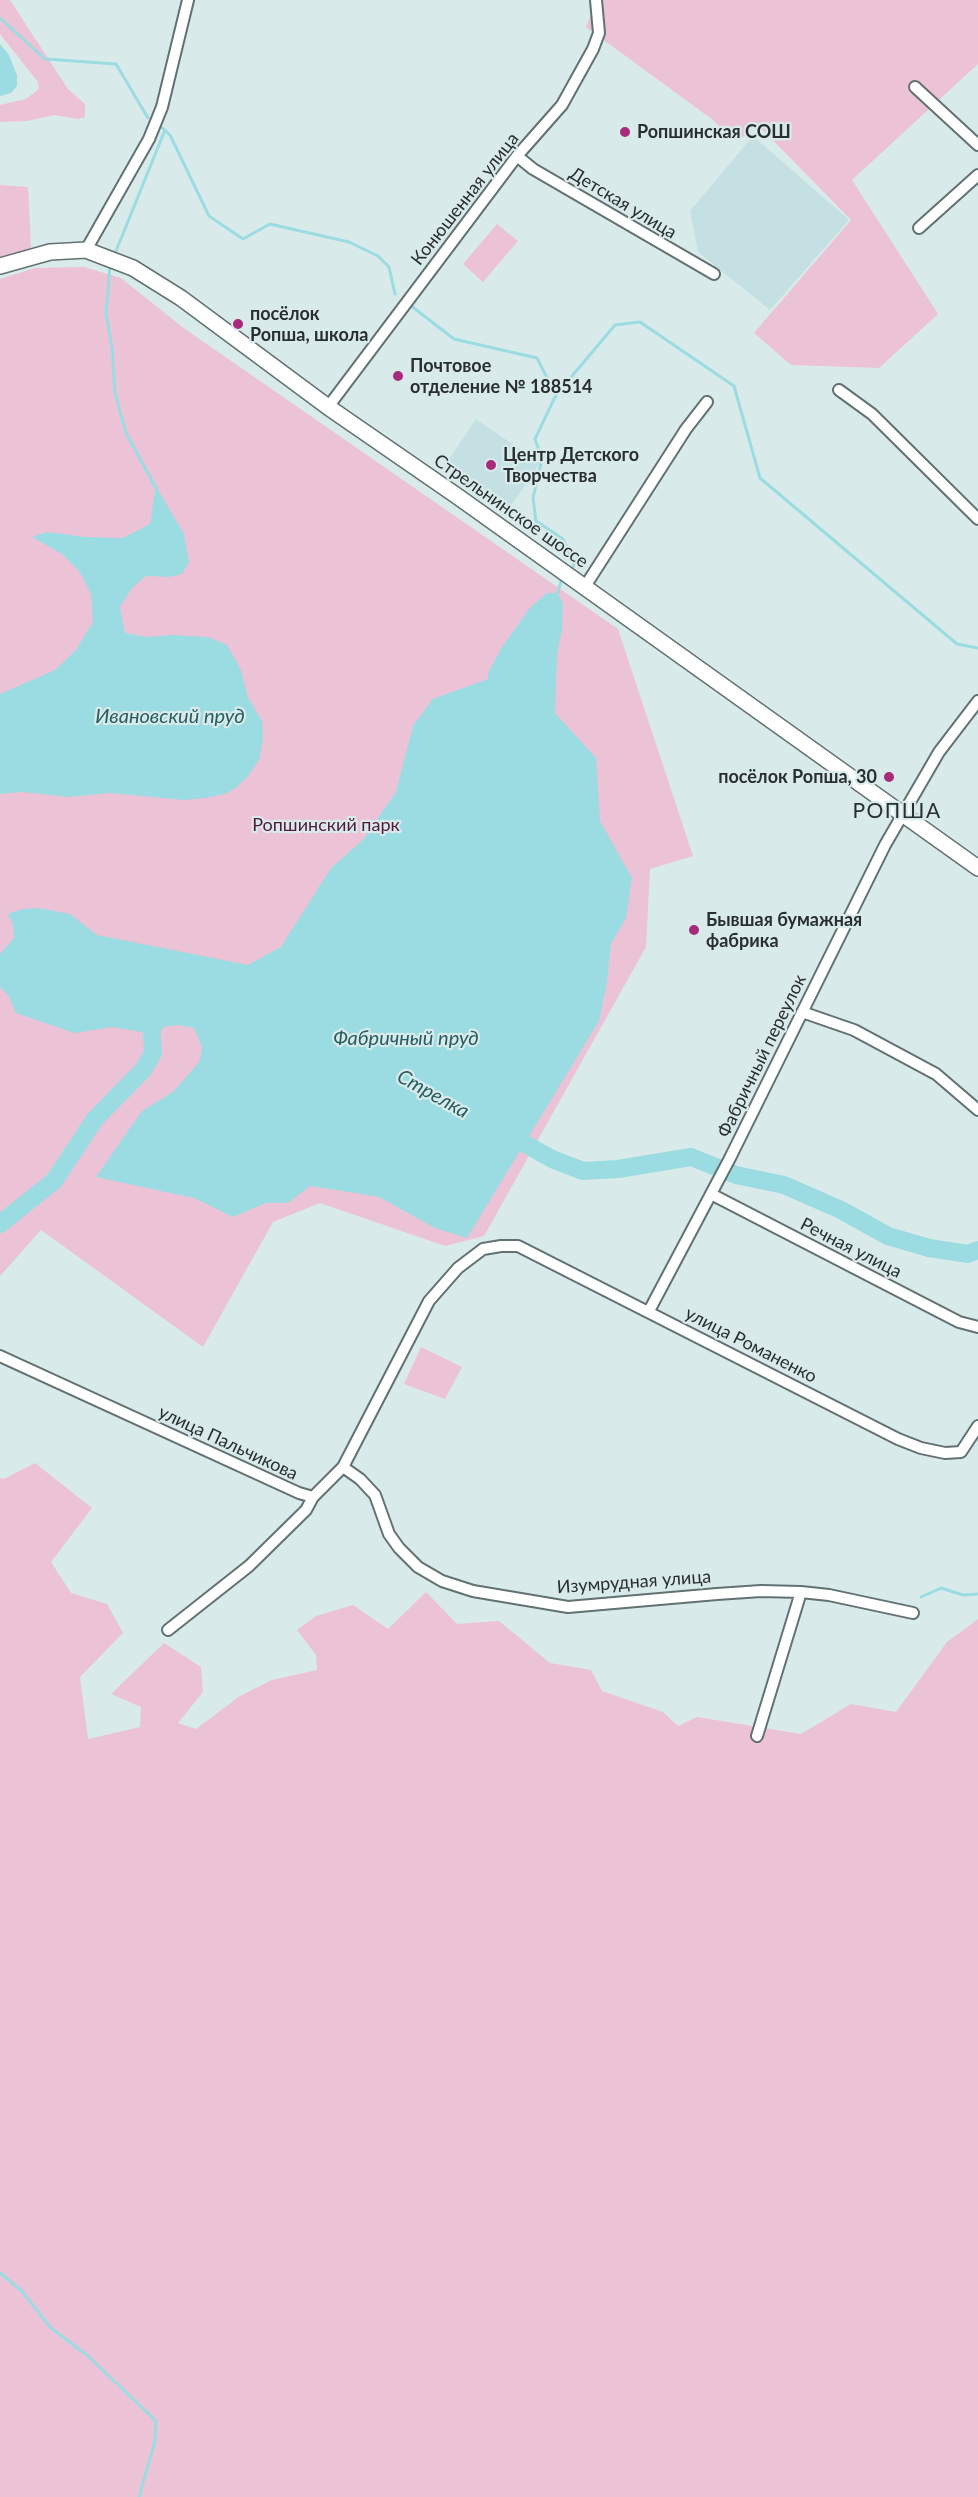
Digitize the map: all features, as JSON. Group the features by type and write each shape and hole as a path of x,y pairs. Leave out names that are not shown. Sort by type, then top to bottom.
{"main road":[{"name":"Стрельнинское шоссе","path":"0,266 50,252 86,250 133,268 181,298 328,407 978,868"}],"street":[{"path":"86,250 149,139 158,117 188,0"},
{"name":"Конюшенная улица","path":"328,407 517,156 562,105 593,49 599,33 596,0"},
{"path":"915,87 978,145"},
{"name":"Детская улица","path":"517,156 533,169 714,274"},
{"path":"919,228 978,175"},
{"path":"838,390 872,414 978,519"},
{"path":"584,588 686,429 707,402"},
{"name":"Фабричный переулок","path":"649,1311 730,1158 885,845 939,752 978,701"},
{"path":"802,1012 854,1030 936,1074 978,1110"},
{"name":"Речная улица","path":"713,1190 959,1322 978,1328"},
{"name":"улица Романенко","path":"501,1246 518,1246 529,1250 898,1439 921,1448 945,1453 961,1452 978,1426"},
{"name":"улица Пальчикова","path":"0,1356 299,1493 313,1497 344,1467 429,1301 458,1268 483,1249 501,1246"},
{"name":"Изумрудная улица","path":"344,1467 360,1479 375,1495 389,1534 418,1567 442,1581 473,1591 568,1607 696,1595 761,1591 801,1592 829,1595 913,1613"},
{"path":"168,1630 249,1566 306,1510 313,1497"},
{"path":"757,1736 801,1592"}],"shaded area":[{"path":"753,136 849,220 770,310 698,252 690,211"},
{"name":"Центр Детского Творчества","path":"476,419 540,463 507,512 443,468"}],"green space":[{"path":"0,0 10,0 68,89 85,104 85,117 78,119 55,115 27,121 0,122 0,105 26,99 39,89 38,82 0,34"},
{"path":"597,0 978,0 978,64 852,180 938,314 879,368 791,365 754,333 851,220 760,127 749,125 747,134 741,138 726,133 713,120 586,27"},
{"path":"0,185 28,187 31,249 0,257"},
{"path":"497,224 518,241 483,282 463,264"},
{"name":"Ропшинский парк","path":"84,267 121,278 185,329 618,629 693,856 650,869 646,947 484,1236 445,1246 320,1203 273,1222 203,1347 41,1230 0,1276 0,279 35,268"},
{"path":"421,1347 462,1367 445,1399 404,1384"},
{"path":"35,1463 92,1508 51,1562 71,1593 107,1604 123,1633 80,1677 88,1739 140,1727 141,1707 111,1694 164,1643 201,1667 203,1692 178,1723 196,1729 240,1696 272,1680 317,1670 316,1655 297,1630 316,1616 353,1605 388,1629 426,1592 457,1624 499,1621 550,1663 591,1670 602,1691 663,1712 678,1726 697,1717 801,1734 851,1704 896,1712 947,1642 978,1619 978,2497 0,2497 0,1478 4,1479"}],"water":[{"path":"0,44 9,55 17,75 17,86 11,93 0,96"},
{"name":"Ивановский пруд","path":"156,486 184,534 189,562 182,574 169,577 146,576 132,588 120,607 125,633 148,637 170,635 208,637 227,645 241,670 248,697 262,721 263,740 259,760 237,787 225,794 205,798 185,800 110,793 68,797 23,792 0,794 0,694 55,670 76,650 93,622 91,594 80,572 62,554 32,537 47,532 86,537 123,538 150,524"},
{"name":"Фабричный пруд","path":"547,593 558,593 563,604 562,630 557,654 555,713 596,758 600,821 632,878 626,918 611,944 607,983 599,1021 467,1238 435,1228 379,1197 355,1193 310,1186 288,1203 266,1203 233,1217 194,1198 96,1177 142,1111 173,1092 200,1061 202,1047 194,1028 178,1025 164,1027 153,1041 142,1032 112,1027 74,1033 16,1013 8,995 0,987 0,954 14,938 13,924 8,914 22,909 39,908 70,914 97,935 248,965 281,947 331,868 363,840 396,792 413,726 433,699 488,679 488,673 501,649 529,609"}],"waterway":[{"path":"0,18 45,59 116,64 148,118"},
{"path":"161,127 170,135 209,216 243,239 270,224 349,242 378,256 389,267 395,294"},
{"path":"114,256 165,130"},
{"path":"110,265 106,314 112,348 115,393 126,433 156,488"},
{"path":"410,305 454,339 537,358 556,395 615,325 640,322 734,386 760,478 957,644 978,648"},
{"path":"556,395 535,439 542,459 533,498 536,521 563,539 574,563 573,567"},
{"path":"558,593 561,581"},
{"name":"Стрелка","path":"0,1224 54,1181 95,1119 143,1070 153,1053 151,1017"},
{"name":"Стрелка","path":"504,1132 552,1159 583,1171 618,1169 691,1157 736,1175 784,1185 841,1210 888,1236 929,1248 968,1254 978,1250"},
{"path":"921,1597 941,1588 963,1595 978,1594"},
{"path":"0,2273 22,2291 50,2327 88,2356 156,2421 155,2441 139,2497"}],"place":[{"name":"Ропшинская СОШ","path":"625,132"},
{"name":"посёлок Ропша, школа","path":"238,324"},
{"name":"Почтовое отделение № 188514","path":"398,376"},
{"name":"Центр Детского Творчества","path":"491,465"},
{"name":"посёлок Ропша, 30","path":"889,777"},
{"name":"Бывшая бумажная фабрика","path":"694,930"}],"district":[{"name":"РОПША","path":"897,811"}]}
